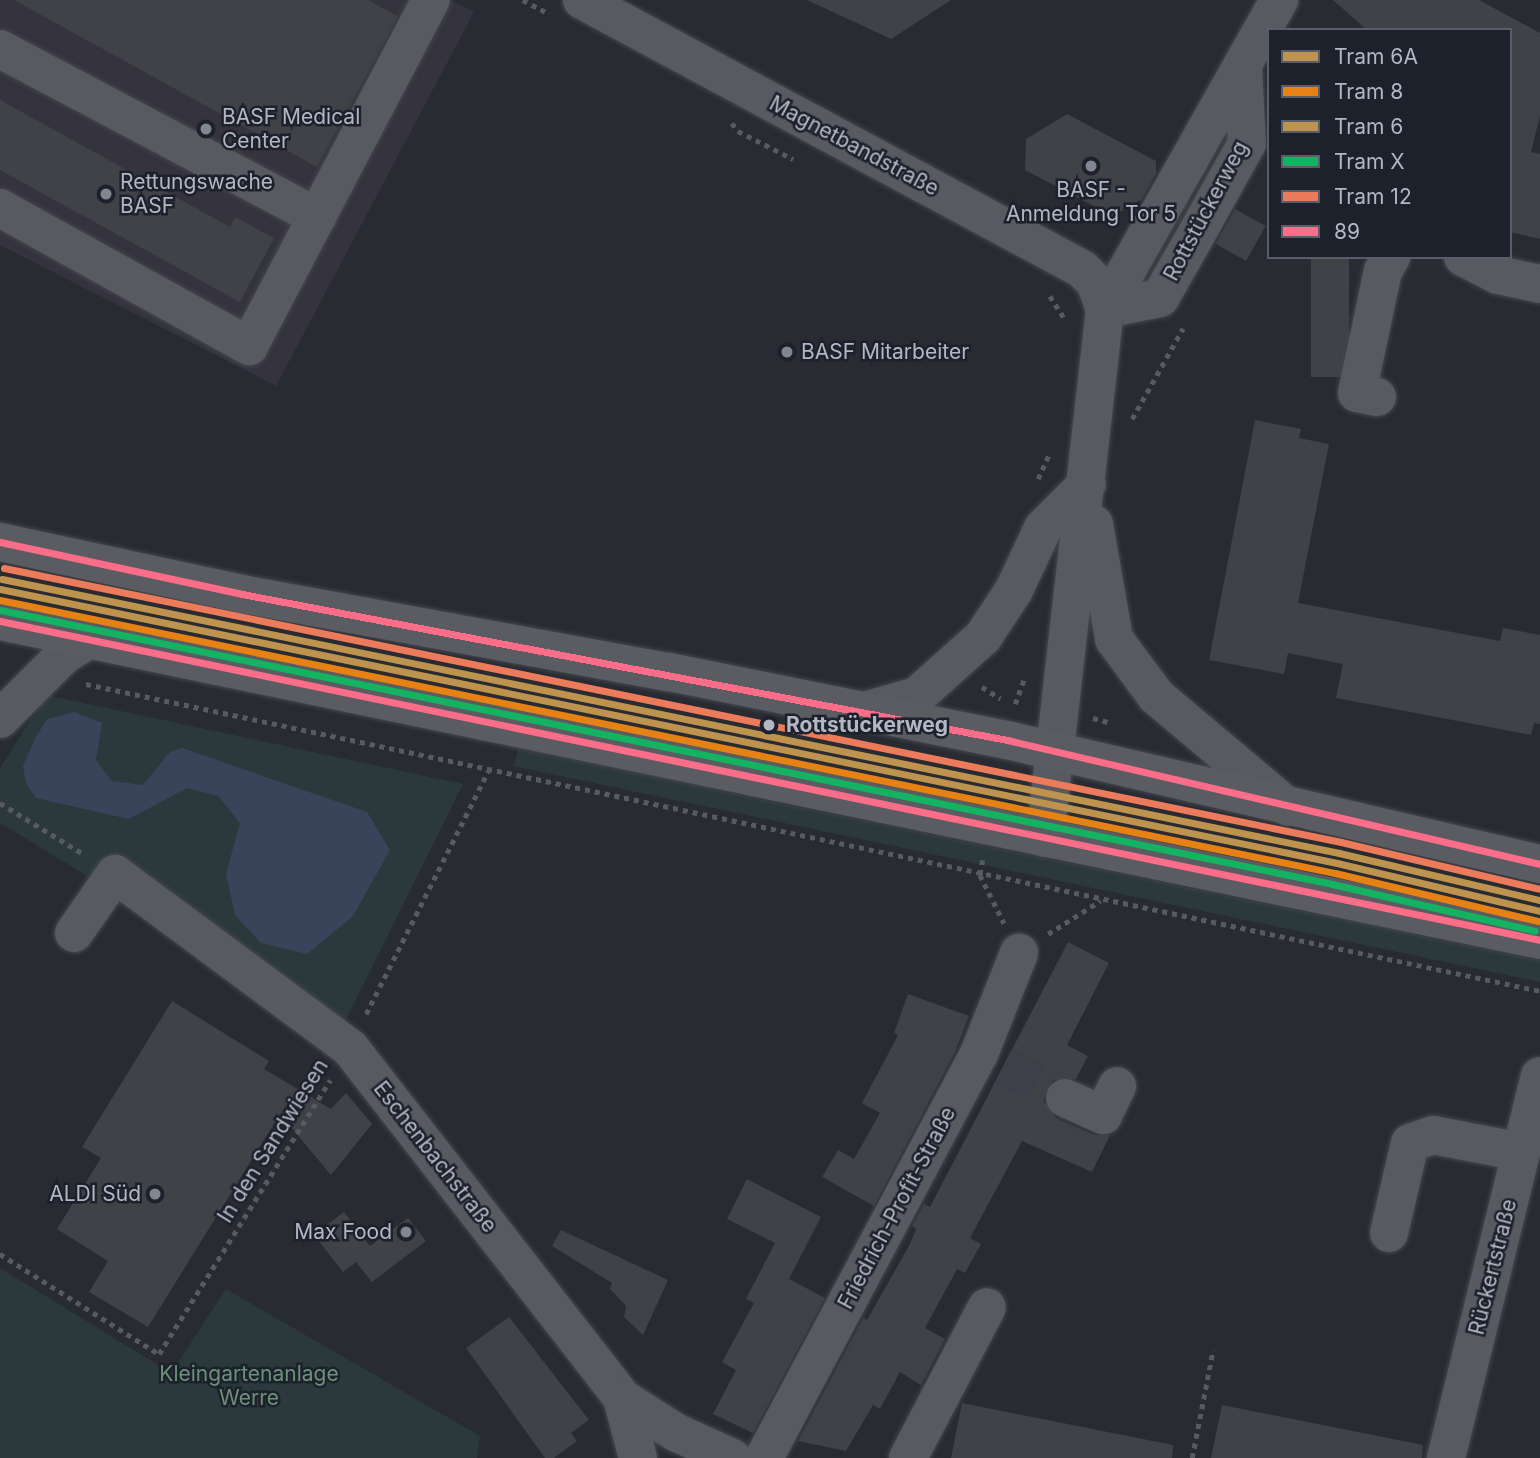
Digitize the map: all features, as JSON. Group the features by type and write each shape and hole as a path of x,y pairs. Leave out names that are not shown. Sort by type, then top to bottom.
{"main road":[{"path":"0,542 242,594 1055,751 1540,864"},
{"path":"0,621 1540,940"}],"street":[{"path":"0,208 249,346 431,0"},
{"name":"Rottstückerweg","path":"1045,838 1105,309 1212,124 1279,0"},
{"name":"Magnetbandstraße","path":"571,10 1082,269 1095,282 1105,309"},
{"path":"0,49 317,217"},
{"name":"Rottstückerweg","path":"1105,309 1160,298 1258,149 1243,67"},
{"path":"1212,124 1258,149"},
{"path":"1377,397 1357,393 1383,271 1390,259"},
{"path":"1467,259 1498,275 1540,284"},
{"path":"864,712 917,696 983,638 1014,590 1043,528 1087,484"},
{"path":"1087,484 1114,639 1156,696 1287,807"},
{"path":"0,719 64,655 90,639"},
{"path":"74,933 115,874"},
{"name":"Eschenbachstraße","path":"115,874 350,1048 622,1398 675,1432 732,1458"},
{"name":"Friedrich-Profit-Straße","path":"764,1458 991,1060 1019,953"},
{"name":"Rückertstraße","path":"1447,1458 1540,1076"},
{"path":"1065,1098 1103,1115 1117,1086"},
{"path":"1389,1233 1410,1143 1433,1135 1521,1152"},
{"path":"908,1458 987,1307"},
{"path":"622,1398 638,1458"}],"path":[{"path":"523,0 571,10"},
{"path":"724,113 737,131 798,161"},
{"path":"1044,288 1059,305 1068,332"},
{"path":"1132,419 1186,324"},
{"path":"1130,432 1135,394"},
{"path":"1034,488 1051,450"},
{"path":"45,675 1101,901 1540,991"},
{"name":"In den Sandwiesen","path":"0,1254 159,1354 350,1048 488,771"},
{"path":"0,803 115,874"},
{"path":"980,875 1019,953 1101,901"},
{"path":"1192,1458 1213,1350"}],"shaded area":[{"name":"BASF Medical Center","path":"0,0 451,0 474,12 276,386 0,245"}],"green space":[{"path":"46,695 463,784 341,1030 0,823 0,768"},
{"path":"520,745 757,799 1540,960 1540,982 513,766"},
{"name":"Kleingartenanlage Werre","path":"0,1268 171,1373 226,1289 480,1436 477,1458 0,1458"}],"water":[{"path":"75,712 102,723 96,760 112,781 143,785 170,752 182,748 367,812 390,850 353,916 307,954 261,943 235,915 226,874 240,823 218,796 187,788 129,819 36,798 26,783 23,766 36,737 47,719"}],"building":[{"path":"14,0 368,0 398,16 317,167"},
{"path":"807,0 951,0 891,39"},
{"path":"1333,0 1479,0 1540,33 1540,116 1531,152 1540,154 1540,239 1512,232 1512,28 1365,28"},
{"name":"Rettungswache BASF","path":"0,100 230,227 235,217 274,238 240,302 0,170"},
{"name":"BASF - Anmeldung Tor 5","path":"1067,114 1156,161 1156,174 1142,199 1113,216 1025,170 1026,139"},
{"path":"1235,209 1266,226 1246,261 1216,244"},
{"path":"1311,259 1349,259 1349,377 1311,377"},
{"path":"1255,420 1301,429 1299,438 1329,444 1298,603 1500,641 1503,628 1540,635 1540,724 1534,723 1531,735 1336,698 1343,664 1288,653 1284,674 1209,660"},
{"path":"1068,942 1109,963 1067,1045 1088,1056 1076,1079 1053,1080 1043,1100 1056,1118 1094,1135 1110,1135 1092,1172 1022,1141 970,1238 981,1244 965,1273 957,1269 925,1328 945,1339 921,1385 900,1372 880,1409 873,1405 846,1451 798,1441 863,1318 867,1320 910,1244 916,1229 912,1226 924,1204 930,1207"},
{"path":"908,994 969,1016 955,1052 874,1206 822,1177 838,1150 854,1159 880,1113 862,1103 898,1035 894,1033"},
{"name":"ALDI Süd","path":"172,1001 269,1061 264,1069 331,1109 346,1093 372,1124 331,1175 280,1114 148,1327 89,1292 108,1261 57,1229 101,1158 82,1147"},
{"path":"747,1179 821,1217 789,1279 825,1298 753,1433 713,1414 736,1370 722,1362 754,1303 746,1299 775,1243 727,1219"},
{"path":"344,1212 370,1246 408,1218 426,1241 372,1282 356,1262 343,1272 314,1235"},
{"path":"561,1230 668,1280 643,1335 624,1317 626,1306 610,1289 612,1283 552,1246"},
{"path":"509,1317 589,1420 571,1433 577,1441 554,1458 545,1458 466,1348"},
{"path":"962,1403 1173,1445 1172,1458 951,1458"},
{"path":"1222,1405 1423,1445 1422,1458 1211,1458"}],"tunnel":[{"path":"1003,1066 1065,1098"}],"tram line":[{"name":"12","path":"4,568 1341,842 1540,889"},
{"name":"6","path":"2,579 1339,853 1540,900"},
{"name":"6A","path":"0,589 1337,863 1540,911"},
{"name":"8","path":"0,600 1335,873 1538,921"},
{"name":"X","path":"0,610 1332,884 1535,931"}],"transit line":[{"name":"89","path":"0,542 242,594 1007,740 1540,864"},
{"name":"89","path":"0,621 1540,940"}],"place":[{"name":"BASF Medical Center","path":"206,129"},
{"name":"BASF - Anmeldung Tor 5","path":"1091,166"},
{"name":"Rettungswache BASF","path":"106,194"},
{"name":"BASF Mitarbeiter","path":"787,352"},
{"name":"Rottstückerweg","path":"769,725"},
{"name":"ALDI Süd","path":"155,1194"},
{"name":"Max Food","path":"406,1232"}]}
